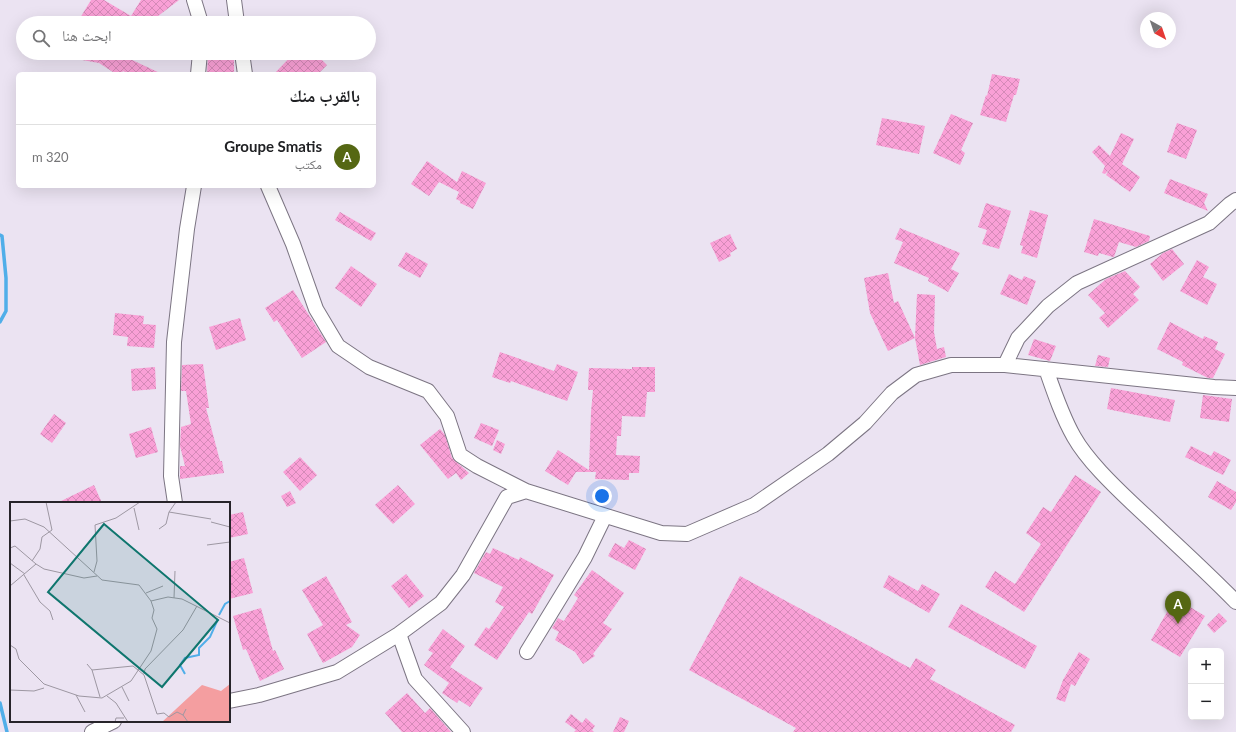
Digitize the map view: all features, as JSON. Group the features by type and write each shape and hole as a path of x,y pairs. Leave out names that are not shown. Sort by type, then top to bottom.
{"street":[{"path":"194,0 199,16"},
{"path":"234,0 236,16"},
{"path":"198,72 199,60"},
{"path":"243,60 245,72"},
{"path":"175,502 171,476 174,342 186,228 194,188"},
{"path":"269,188 293,244 316,309 338,346 369,367 428,391 447,416 460,455 477,466 526,491 661,533 687,534 754,505 828,454 865,423 892,393 916,375 950,365 1005,365 1236,388"},
{"path":"1005,365 1018,338 1048,306 1078,283 1209,223 1236,200"},
{"path":"1046,369 1057,400 1074,437 1088,456 1108,480 1236,602"},
{"path":"230,701 259,695 337,672 399,634 441,603 463,575 507,497 526,491"},
{"path":"527,652 585,557 605,516"},
{"path":"399,634 415,679 463,732"},
{"path":"92,732 112,722"}],"building":[{"path":"91,0 104,0 131,16 81,16"},
{"path":"141,0 179,0 158,16 131,16"},
{"path":"82,60 132,60 158,72 113,72 99,63"},
{"path":"208,60 234,60 234,72 207,72"},
{"path":"287,60 322,60 327,65 320,72 276,72"},
{"path":"992,74 1020,79 1006,122 980,115 986,95 987,96"},
{"path":"951,114 973,123 961,150 965,153 960,165 933,153"},
{"path":"882,118 925,126 919,154 876,145"},
{"path":"1177,123 1197,130 1186,159 1167,152"},
{"path":"1121,133 1134,139 1122,164 1140,177 1130,192 1106,175 1109,170 1105,174 1102,173 1105,166 1092,152 1099,145 1110,156"},
{"path":"427,161 457,182 462,171 486,183 473,209 460,203 460,201 456,199 459,192 439,182 429,196 411,184"},
{"path":"1170,179 1208,194 1204,203 1208,211 1164,193"},
{"path":"986,203 1011,211 999,249 982,244 987,230 978,227"},
{"path":"1030,210 1048,215 1037,258 1021,253 1023,246 1020,245"},
{"path":"340,212 376,233 371,241 335,220"},
{"path":"1094,219 1150,236 1149,241 1136,247 1119,242 1114,257 1099,253 1098,256 1084,252"},
{"path":"900,228 960,253 951,269 959,273 948,292 928,281 929,278 894,263 903,242 895,239"},
{"path":"730,234 737,249 730,253 731,256 719,262 710,243"},
{"path":"1172,249 1184,264 1163,281 1150,264 1163,253"},
{"path":"406,252 428,264 420,278 398,266"},
{"path":"1197,260 1209,267 1203,277 1217,284 1207,305 1180,291"},
{"path":"351,266 377,284 361,307 335,288"},
{"path":"1125,271 1140,287 1133,294 1139,300 1108,328 1099,318 1105,313 1088,295 1106,279"},
{"path":"888,273 894,303 898,301 915,338 888,351 870,313 864,278"},
{"path":"1009,274 1022,280 1024,276 1036,281 1027,305 1000,294"},
{"path":"293,290 326,342 302,358 277,320 274,322 265,308"},
{"path":"917,294 935,295 934,332 937,349 944,347 946,357 920,365 915,338"},
{"path":"115,313 144,316 143,324 156,325 154,348 127,346 128,337 113,335"},
{"path":"240,318 246,340 216,350 209,327"},
{"path":"1170,322 1203,339 1204,336 1218,342 1215,349 1225,354 1213,378 1208,378 1182,365 1183,362 1157,349"},
{"path":"1034,339 1056,346 1050,361 1028,355"},
{"path":"500,352 554,371 557,364 578,372 567,401 511,381 510,383 492,377"},
{"path":"1098,355 1110,358 1108,367 1095,366"},
{"path":"203,364 209,408 206,408 220,461 222,461 224,473 180,479 180,466 185,466 180,446 181,427 191,424 186,391 181,391 182,365"},
{"path":"155,367 156,389 132,391 131,369"},
{"path":"632,367 655,367 655,392 647,392 645,417 622,416 621,436 617,436 616,455 640,456 639,473 629,473 629,480 595,479 596,472 576,472 568,485 545,471 558,450 589,470 593,390 588,390 589,368 632,369"},
{"path":"1111,388 1175,400 1170,422 1107,409"},
{"path":"1203,395 1232,399 1229,422 1200,418"},
{"path":"54,414 66,423 52,443 40,434"},
{"path":"481,423 499,430 492,446 474,438"},
{"path":"151,427 158,452 136,458 129,434"},
{"path":"440,429 445,435 452,458 469,473 461,480 456,473 448,479 420,445"},
{"path":"497,440 505,444 501,454 493,450"},
{"path":"1191,446 1211,456 1214,451 1231,460 1223,475 1185,457"},
{"path":"300,457 317,475 300,491 283,472"},
{"path":"1075,475 1101,492 1024,612 985,587 995,571 1015,584 1041,544 1026,533 1043,507 1051,512"},
{"path":"1217,481 1236,492 1236,502 1231,510 1208,497"},
{"path":"94,485 102,502 59,502"},
{"path":"398,485 415,504 393,524 375,505"},
{"path":"290,491 296,503 287,507 281,496"},
{"path":"243,512 248,534 230,538 230,515"},
{"path":"629,540 646,549 635,570 608,556 615,543 624,548"},
{"path":"493,548 519,560 520,557 554,575 532,614 529,612 497,660 474,645 486,627 489,629 504,607 495,602 503,587 474,573 486,552 490,554"},
{"path":"244,558 253,593 230,599 230,562"},
{"path":"592,570 624,593 603,623 612,629 593,654 595,656 583,664 575,652 555,640 559,632 552,628 558,618 564,621 578,598 574,595"},
{"path":"406,574 424,596 409,608 391,586"},
{"path":"889,575 918,591 922,584 940,594 929,613 883,587"},
{"path":"326,576 352,622 346,625 360,635 352,647 323,663 307,634 323,625 302,590"},
{"path":"740,576 910,668 916,658 936,670 930,679 1015,725 1011,732 793,732 796,728 689,670"},
{"path":"1175,598 1205,616 1180,657 1151,640"},
{"path":"961,604 1037,646 1025,669 948,627"},
{"path":"261,608 273,651 275,650 284,669 260,681 246,649 243,650 233,616"},
{"path":"1219,613 1227,621 1214,633 1207,625"},
{"path":"443,629 465,646 450,667 483,688 470,707 459,700 457,703 442,693 449,683 424,665 433,653 428,650"},
{"path":"1079,652 1090,659 1075,686 1071,684 1065,702 1056,699 1063,680"},
{"path":"407,693 425,713 430,708 451,732 402,732 385,713"},
{"path":"571,714 582,723 586,718 595,726 592,730 594,732 574,732 576,730 565,722"},
{"path":"620,717 629,721 624,732 613,732"}],"waterway":[{"path":"0,235 2,236 6,278 6,311 0,322"},
{"path":"0,703 7,732"}],"place":[{"name":"Groupe Smatis","path":"1178,624"}]}
